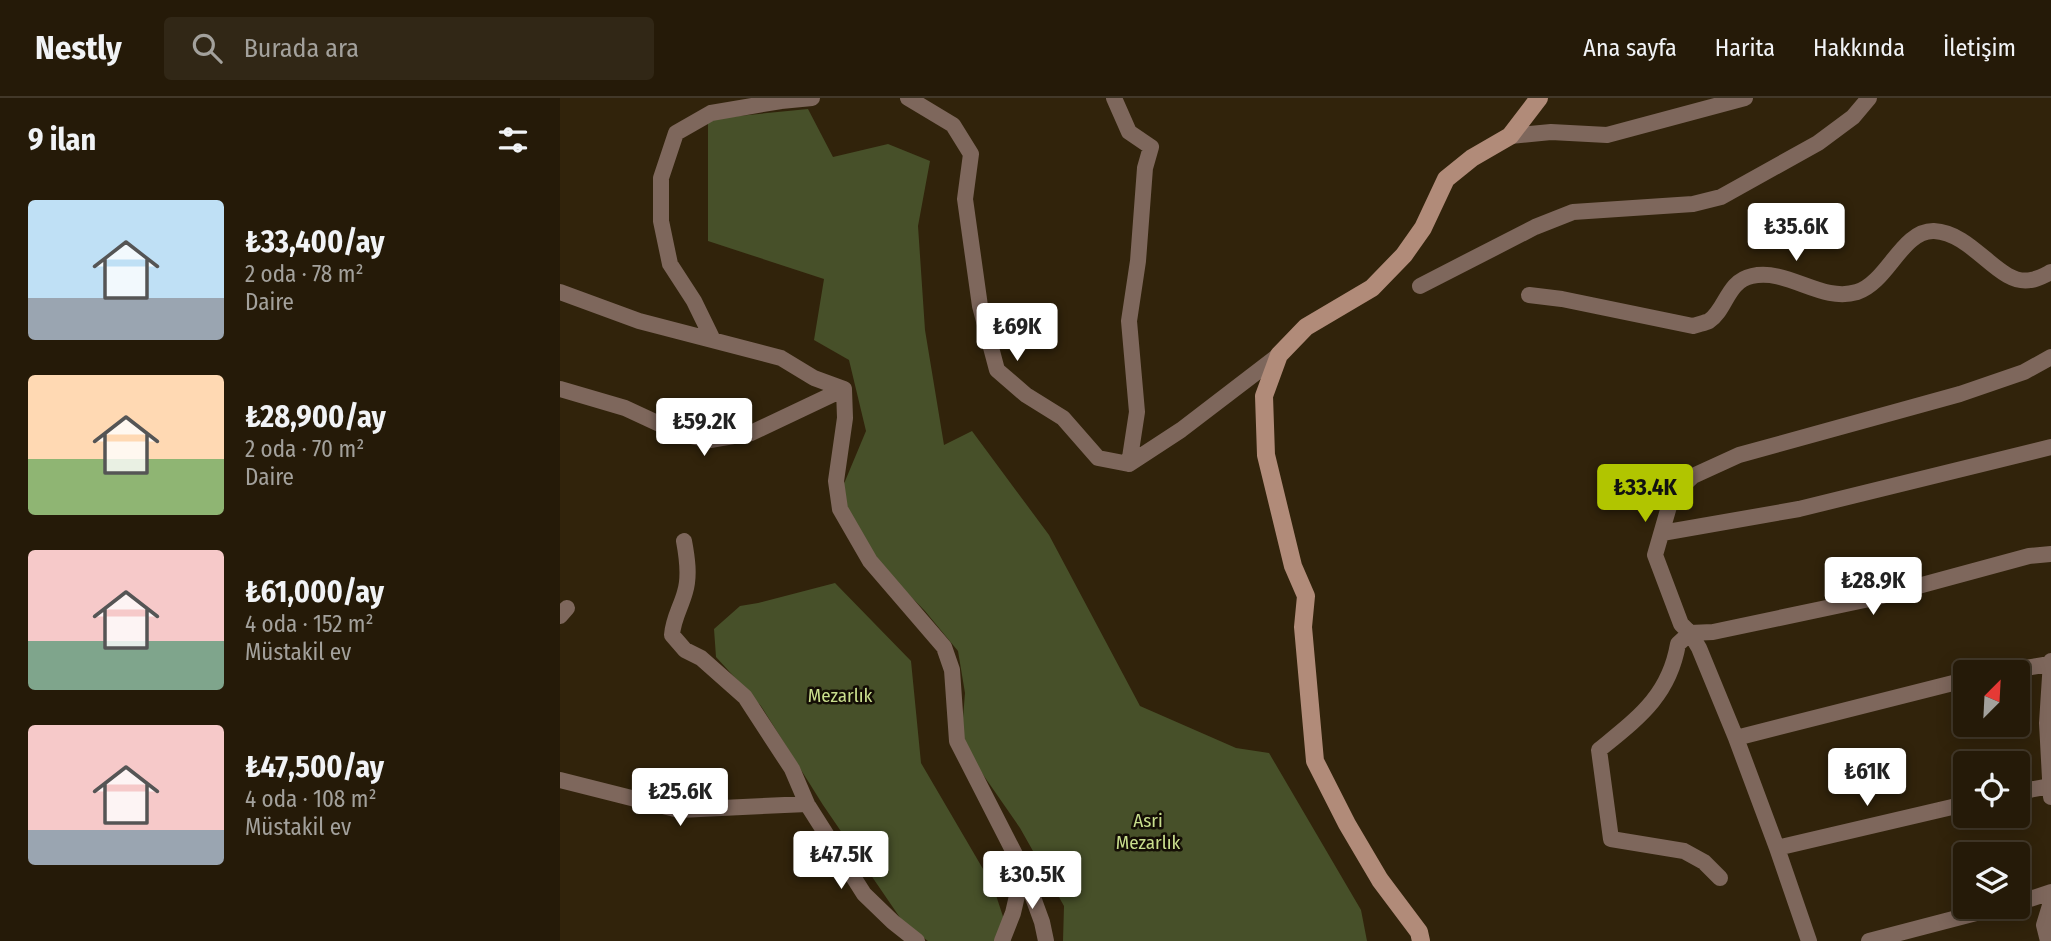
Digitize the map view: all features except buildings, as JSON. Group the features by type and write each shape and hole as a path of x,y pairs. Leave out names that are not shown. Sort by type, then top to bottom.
{"main road":[{"path":"1421,941 1419,932 1380,880 1347,824 1315,761 1303,627 1306,596 1293,566 1266,455 1264,396 1279,355 1306,327 1372,288 1404,255 1423,228 1446,179 1472,158 1510,136 1539,98"}],"street":[{"path":"713,340 694,301 670,264 661,221 661,178 676,133 711,113 812,98"},
{"path":"908,98 953,125 971,154 965,199 980,306 997,370 1026,395 1063,418 1097,458 1129,464 1181,430 1279,355"},
{"path":"1114,98 1129,132 1151,147 1145,168 1138,261 1129,321 1137,412 1129,464"},
{"path":"1510,136 1551,132 1607,135 1745,98"},
{"path":"1420,286 1535,227 1573,212 1693,204 1721,197 1818,143 1853,117 1868,98"},
{"path":"1530,295 1693,326 1710,320 1735,285 1750,276 1782,278 1834,294 1858,292 1886,271 1916,236 1932,231 1949,234 1971,245 2008,278 2030,281 2051,272"},
{"path":"560,292 639,321 781,358 814,378 844,389"},
{"path":"1809,941 1736,738 1699,648 1681,624 1656,555 1672,496 1693,476 1739,455 1960,394 2024,373 2051,356"},
{"path":"560,389 625,408 681,434 710,440 751,433 844,389"},
{"path":"844,389 845,418 836,481 840,509 870,561 944,647 952,670 957,741 1023,870 1046,941"},
{"path":"1662,533 1799,509 2051,447"},
{"path":"684,541 688,574 686,591 672,623 672,635 685,650 701,658 745,697 792,769 807,804 864,894 917,941"},
{"path":"1720,878 1704,862 1684,851 1611,839 1599,750 1634,722 1653,702 1673,669 1678,644 1690,633 1713,632 1874,598 2029,556 2051,554"},
{"path":"560,607 566,608 560,616"},
{"path":"2030,666 2051,662 2047,723 2051,797"},
{"path":"1736,738 1953,683"},
{"path":"560,780 679,810 807,804"},
{"path":"2030,790 2050,786"},
{"path":"1777,848 1953,807"},
{"path":"1002,941 1013,913 1023,870"},
{"path":"2030,899 2051,892"},
{"path":"2048,941 2044,925 2051,902"},
{"path":"1869,941 1953,919"}],"green space":[{"name":"Asri Mezarlık","path":"808,109 833,157 888,144 930,161 918,226 925,330 944,445 972,431 1049,535 1140,706 1236,748 1269,753 1361,910 1367,941 1063,941 1064,906 1020,828 961,743 965,693 958,651 925,611 873,558 848,513 843,486 866,431 849,360 814,340 824,279 708,241 708,119"},
{"name":"Mezarlık","path":"835,583 911,661 921,763 993,886 1011,941 928,941 905,925 823,805 761,706 716,657 714,629 740,606"}]}
